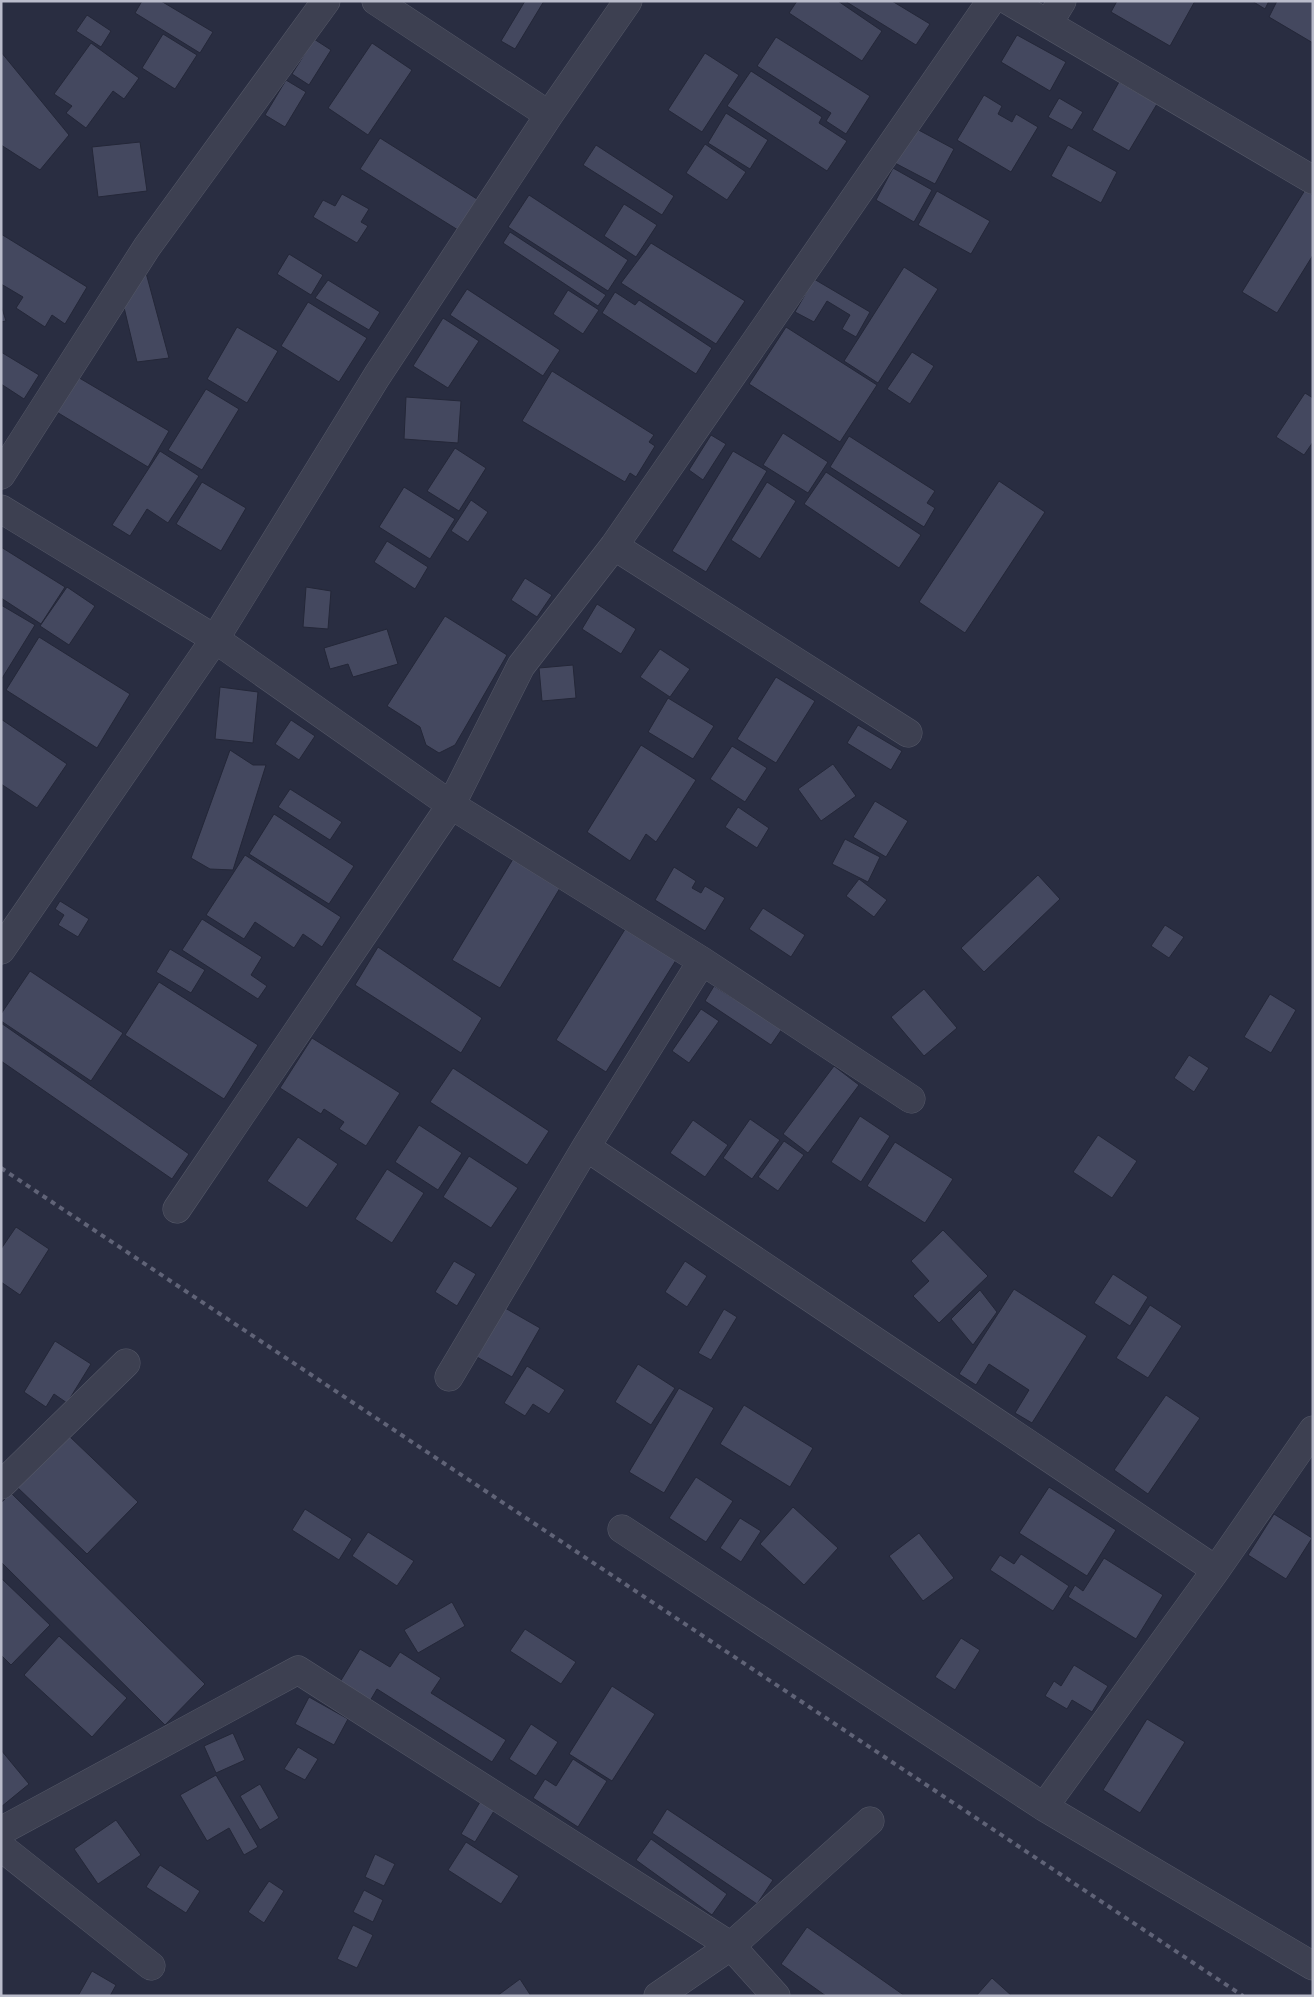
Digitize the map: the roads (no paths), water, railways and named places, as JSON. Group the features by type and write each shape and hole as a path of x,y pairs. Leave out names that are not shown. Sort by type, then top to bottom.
{"street":[{"path":"1,475 147,247 326,1"},
{"path":"376,1 550,115"},
{"path":"1,950 215,639 377,376 628,1"},
{"path":"178,1209 451,805 521,666 614,546 991,1"},
{"path":"1009,1 1055,12 1313,180"},
{"path":"1,509 215,639 451,805 702,961 911,1099"},
{"path":"614,546 908,733"},
{"path":"449,1377 586,1147 702,961"},
{"path":"586,1147 1216,1570"},
{"path":"1,1485 126,1363"},
{"path":"1044,1807 1216,1570 1313,1430"},
{"path":"622,1529 1044,1807 1313,1966"},
{"path":"1,1831 298,1670 731,1946 776,1996"},
{"path":"658,1996 731,1946 870,1821"},
{"path":"1,1847 151,1966"}],"railway":[{"path":"1,1168 1243,1996"}]}
